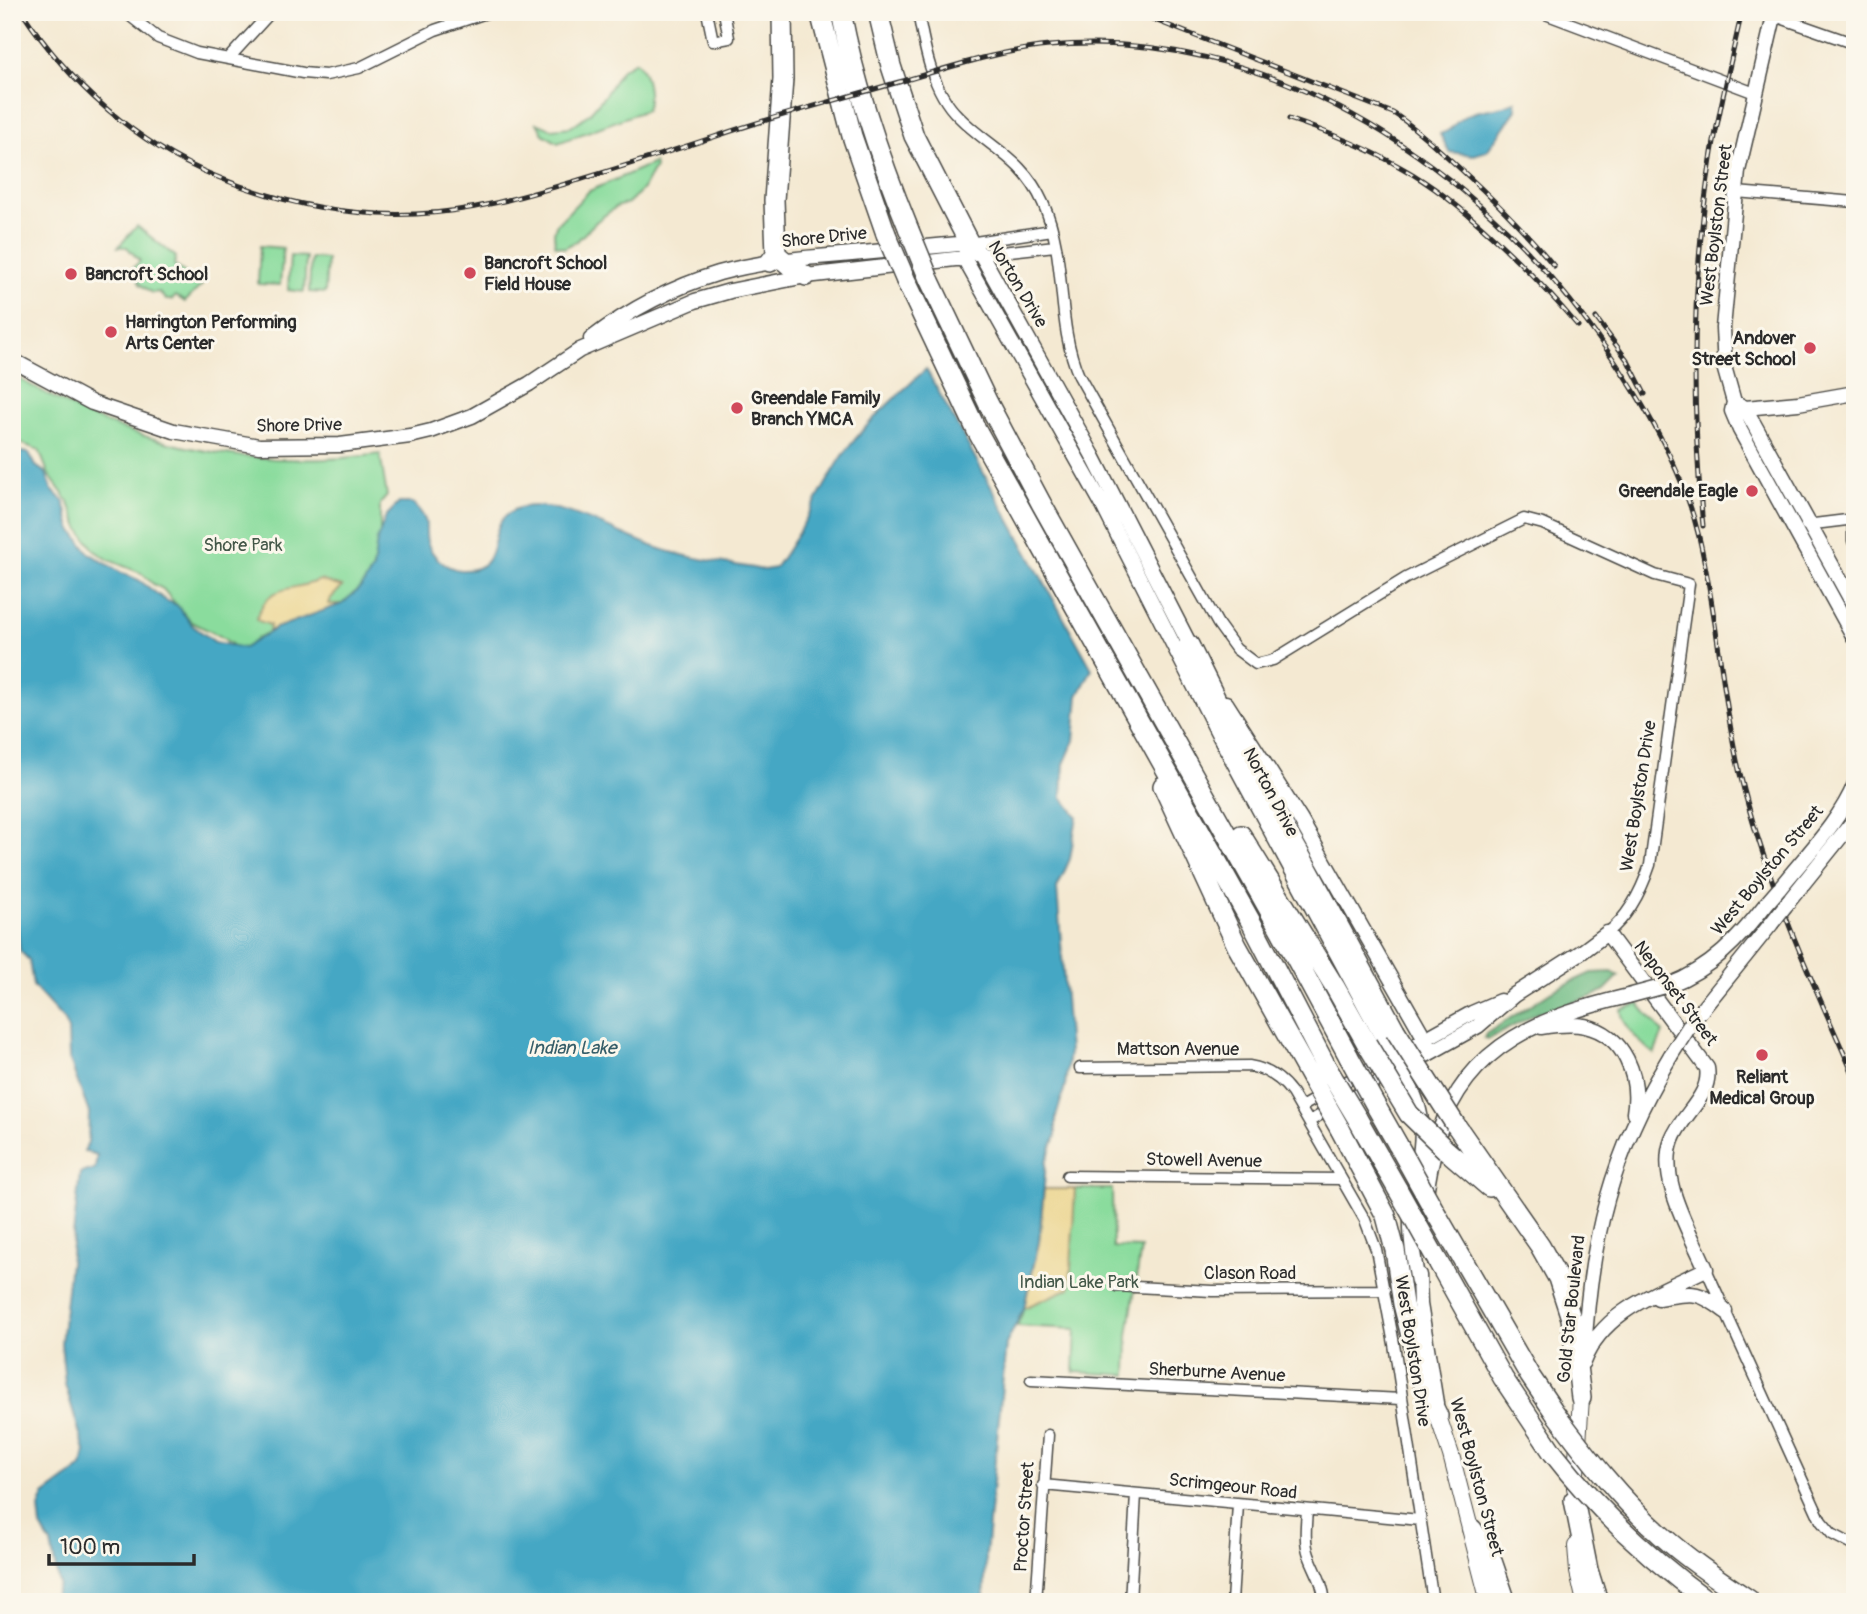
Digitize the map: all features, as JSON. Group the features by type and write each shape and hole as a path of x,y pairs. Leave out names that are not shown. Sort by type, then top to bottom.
{"highway":[{"path":"782,12 783,79 774,182 776,259 806,276"},
{"path":"820,12 852,136 886,234 906,281 976,429 1251,922 1319,1073 1340,1129 1386,1216 1395,1250 1403,1304 1424,1387 1438,1416"},
{"path":"841,12 865,103 909,230 929,279 994,414 1438,1217 1530,1376 1588,1458 1647,1522 1694,1562 1752,1602"},
{"path":"878,12 891,66 914,136 972,251"},
{"path":"1189,645 1241,750 1395,1030 1455,1125 1540,1246 1558,1278 1571,1318 1581,1398"},
{"path":"1150,698 1308,942 1409,1114 1446,1150 1484,1181 1540,1246"},
{"path":"1319,1073 1357,1118 1503,1378 1553,1453 1598,1507 1632,1540 1709,1602"},
{"path":"1574,1500 1588,1570 1598,1602"},
{"path":"1472,1529 1490,1555 1506,1602"}],"main road":[{"name":"West Boylston Street","path":"1775,14 1742,149 1723,344 1725,370 1740,405 1810,523 1855,607"},
{"name":"Shore Drive","path":"580,350 612,323 661,296 718,274 776,259 972,251"},
{"name":"Shore Drive","path":"12,360 92,403 174,431 237,444 302,447 389,440 431,431 485,408 529,384 580,350 695,300 806,276 972,251"},
{"name":"Norton Drive","path":"972,251 1092,454 1159,581 1189,645 1300,819 1429,1045"},
{"name":"Norton Drive","path":"972,251 1219,735 1417,1098 1423,1128 1411,1231 1418,1282"},
{"path":"1740,405 1798,403 1855,393"},
{"name":"West Boylston Street","path":"1740,405 1732,411 1740,430 1855,639"},
{"path":"1854,515 1855,541"},
{"name":"West Boylston Street","path":"1489,1602 1472,1529 1438,1416 1418,1282 1420,1235 1429,1177 1439,1133 1454,1098 1483,1062 1527,1028 1558,1015 1669,985 1690,975 1723,953 1746,930 1842,810 1855,784"},
{"name":"West Boylston Street","path":"1785,906 1855,819"},
{"name":"Gold Star Boulevard","path":"1585,1602 1577,1566 1574,1500 1586,1321 1599,1227 1610,1186 1650,1089 1671,1055 1692,1022 1785,906"},
{"name":"West Boylston Drive","path":"1396,1063 1429,1045 1478,1026 1514,995 1607,933"},
{"name":"Neponset Street","path":"1607,933 1707,1068 1706,1087 1671,1141 1668,1166 1672,1189 1706,1269"},
{"path":"1527,1028 1586,1026 1616,1043 1628,1061 1634,1082 1636,1101 1630,1132"},
{"path":"1583,1362 1604,1327 1622,1312 1706,1269"},
{"path":"1643,1300 1688,1293 1707,1297 1725,1311"}],"street":[{"path":"125,12 149,32 197,53 326,75 359,68 462,16 489,12"},
{"path":"228,59 271,12"},
{"path":"707,12 713,41 729,38 724,12"},
{"name":"Norton Drive","path":"918,12 935,78 946,102 963,121 1005,153 1041,198 1052,230 1069,344 1079,376 1218,624 1236,649 1252,662 1256,664 1273,660 1406,578 1524,519 1543,524 1655,575 1689,584"},
{"path":"1540,12 1755,93"},
{"path":"1775,14 1855,44"},
{"path":"1736,192 1855,202"},
{"name":"Shore Drive","path":"972,251 1052,230"},
{"name":"Shore Drive","path":"972,251 1055,246"},
{"path":"1796,530 1810,523 1854,515"},
{"name":"West Boylston Drive","path":"1607,933 1628,910 1650,865 1689,584"},
{"name":"West Boylston Drive","path":"1396,1063 1301,1107 1371,1233 1384,1290 1433,1602"},
{"name":"West Boylston Drive","path":"1310,1121 1396,1063"},
{"name":"Mattson Avenue","path":"1080,1068 1254,1067 1276,1076 1301,1107"},
{"name":"Stowell Avenue","path":"1067,1176 1341,1179"},
{"path":"1706,1269 1821,1521 1832,1534 1855,1546"},
{"name":"Clason Road","path":"1116,1286 1212,1291 1384,1290"},
{"name":"Sherburne Avenue","path":"1031,1380 1401,1399"},
{"name":"Proctor Street","path":"1036,1602 1048,1435"},
{"name":"Scrimgeour Road","path":"1043,1485 1420,1520"},
{"path":"1130,1602 1136,1494"},
{"path":"1232,1602 1238,1504"},
{"path":"1307,1510 1309,1555 1320,1577 1325,1602"}],"green space":[{"path":"636,61 647,84 646,110 558,143 543,134 537,123 551,129 571,127 590,113 622,69"},
{"path":"654,163 655,167 642,190 628,203 616,207 597,221 577,241 564,248 555,245 556,225 589,191"},
{"path":"137,226 176,257 174,265 202,285 185,302 176,296 172,300 166,300 159,292 152,293 140,284 133,268 140,261 127,247 118,247"},
{"path":"260,246 283,248 280,285 258,284"},
{"path":"290,256 306,257 304,292 288,290"},
{"path":"311,258 327,259 325,293 309,292"},
{"name":"Shore Park","path":"12,375 95,418 173,444 276,459 345,458 380,454 387,496 380,504 380,546 369,580 343,604 275,629 257,638 249,648 240,650 220,636 191,622 163,589 141,573 95,551 80,530 68,501 49,475 39,450 12,440"},
{"path":"1612,972 1619,976 1605,990 1594,996 1538,1013 1489,1039 1484,1038 1486,1034 1552,991 1591,973"},
{"path":"1639,1004 1663,1033 1654,1054 1633,1035 1622,1017 1621,1010"},
{"name":"Indian Lake Park","path":"1044,1189 1112,1189 1113,1247 1141,1248 1128,1335 1127,1375 1074,1372 1076,1329 1017,1326 1039,1242"}],"sand":[{"path":"320,580 342,587 329,604 342,604 269,631 270,625 256,620 261,608 273,594"},
{"path":"1044,1189 1075,1189 1070,1288 1024,1308 1039,1242"}],"water":[{"path":"1515,101 1516,110 1487,151 1474,155 1449,152 1440,134 1468,115"},
{"name":"Indian Lake","path":"926,369 1092,669 1078,696 1074,741 1064,764 1062,797 1077,816 1070,859 1057,888 1069,1052 1065,1086 1056,1117 1056,1136 1046,1162 1039,1242 1024,1308 1006,1344 984,1602 52,1602 59,1585 51,1544 41,1527 39,1508 44,1495 82,1467 85,1451 65,1384 61,1343 80,1173 95,1169 97,1155 84,1151 88,1143 89,1113 69,1058 68,1030 63,1019 33,986 29,960 20,951 17,924 12,912 12,451 29,453 36,466 46,473 52,490 64,502 71,528 89,553 139,580 165,600 177,605 193,626 215,642 244,648 276,628 342,604 362,586 373,569 377,540 386,516 399,503 413,503 425,520 426,539 432,552 455,569 476,568 486,563 500,523 507,514 519,508 534,506 569,512 681,555 764,570 775,568 849,447 876,416"}],"railway":[{"path":"22,12 83,87 106,109 158,147 186,163 239,186 288,201 364,213 437,213 498,202 539,192 783,115 954,66 1049,46 1128,45 1205,57 1280,81 1351,114 1418,156 1480,206 1536,261 1604,345 1638,397 1668,451 1691,508 1699,537 1730,727 1744,790 1766,864 1855,1078"},
{"path":"1134,12 1393,113 1407,122 1487,194 1554,266"},
{"path":"1703,526 1695,386 1700,246 1715,135 1742,12"},
{"path":"1289,119 1361,147 1425,182 1496,240 1578,326"},
{"path":"1596,318 1628,361 1645,394"}],"place":[{"name":"Bancroft School Field House","path":"470,273"},
{"name":"Bancroft School","path":"71,274"},
{"name":"Harrington Performing Arts Center","path":"111,332"},
{"name":"Andover Street School","path":"1810,348"},
{"name":"Greendale Family Branch YMCA","path":"737,408"},
{"name":"Greendale Eagle","path":"1752,491"},
{"name":"Reliant Medical Group","path":"1762,1055"}]}
